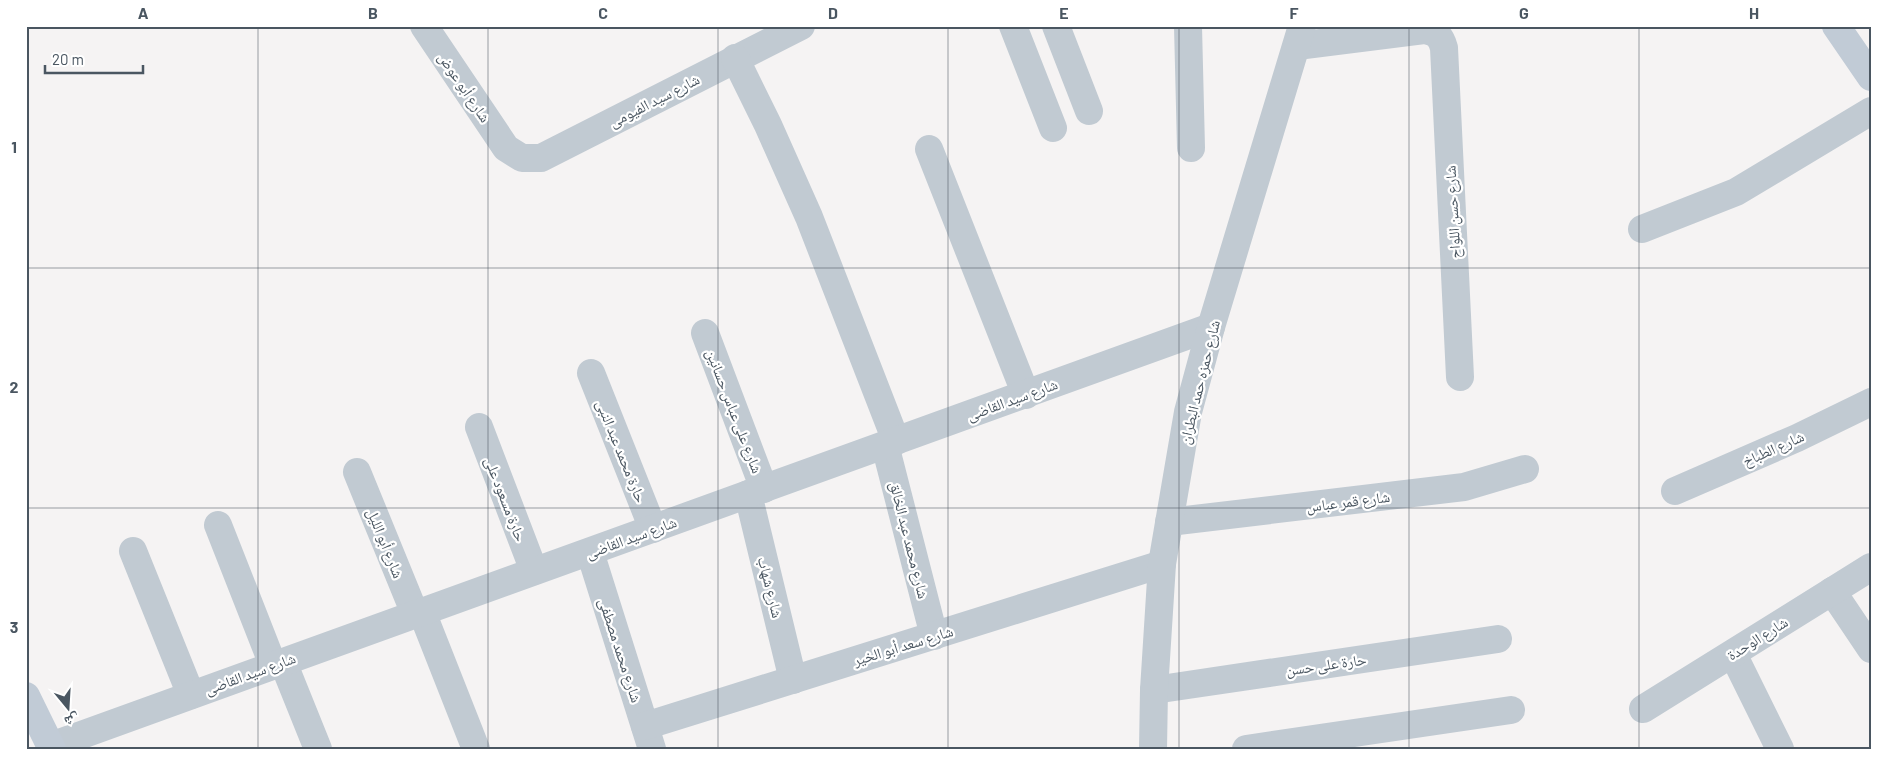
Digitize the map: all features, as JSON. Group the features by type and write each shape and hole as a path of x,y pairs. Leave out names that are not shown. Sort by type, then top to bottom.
{"street":[{"name":"شارع أبو عوض","path":"424,26 506,148"},
{"name":"شارع سيد الفيومى","path":"506,148 522,158 541,158 801,26"},
{"path":"1014,26 1052,128"},
{"path":"1056,26 1089,111"},
{"path":"1188,26 1191,148"},
{"path":"1836,26 1871,77"},
{"name":"شارع حسن اللواح","path":"1299,36 1424,30 1434,32 1442,38 1460,376"},
{"name":"شارع حمزه حمد البطران","path":"1153,749 1154,690 1162,564 1188,412 1211,327 1299,36"},
{"name":"شارع محمد عبد الخالق","path":"735,58 768,124 809,216 890,443 934,636"},
{"path":"1642,229 1736,192 1871,111"},
{"path":"929,149 1026,394"},
{"name":"شارع سيد القاضى","path":"51,747 278,663 1211,327"},
{"name":"شارع على عباس حسانين","path":"705,334 756,492"},
{"name":"حارة محمد عبد النبى","path":"591,373 653,529"},
{"name":"شارع الطباخ","path":"1675,491 1797,438 1871,402"},
{"name":"حارة مسعود على","path":"479,428 534,572"},
{"name":"شارع قمر عباس","path":"1169,522 1464,487 1525,469"},
{"name":"شارع أبو الليل","path":"357,472 476,749"},
{"name":"شارع شهاب","path":"756,492 793,680"},
{"path":"218,525 318,749"},
{"path":"133,551 191,695"},
{"name":"شارع محمد مصطفى","path":"590,552 648,737"},
{"name":"شارع سعد أبو الخير","path":"648,737 793,680 1162,564"},
{"name":"شارع الوحدة","path":"1643,709 1871,567"},
{"path":"1832,591 1871,649"},
{"name":"حارة على حسن","path":"1154,690 1498,639"},
{"path":"1733,654 1780,749"},
{"path":"26,696 51,747"},
{"path":"1246,749 1511,710"}]}
